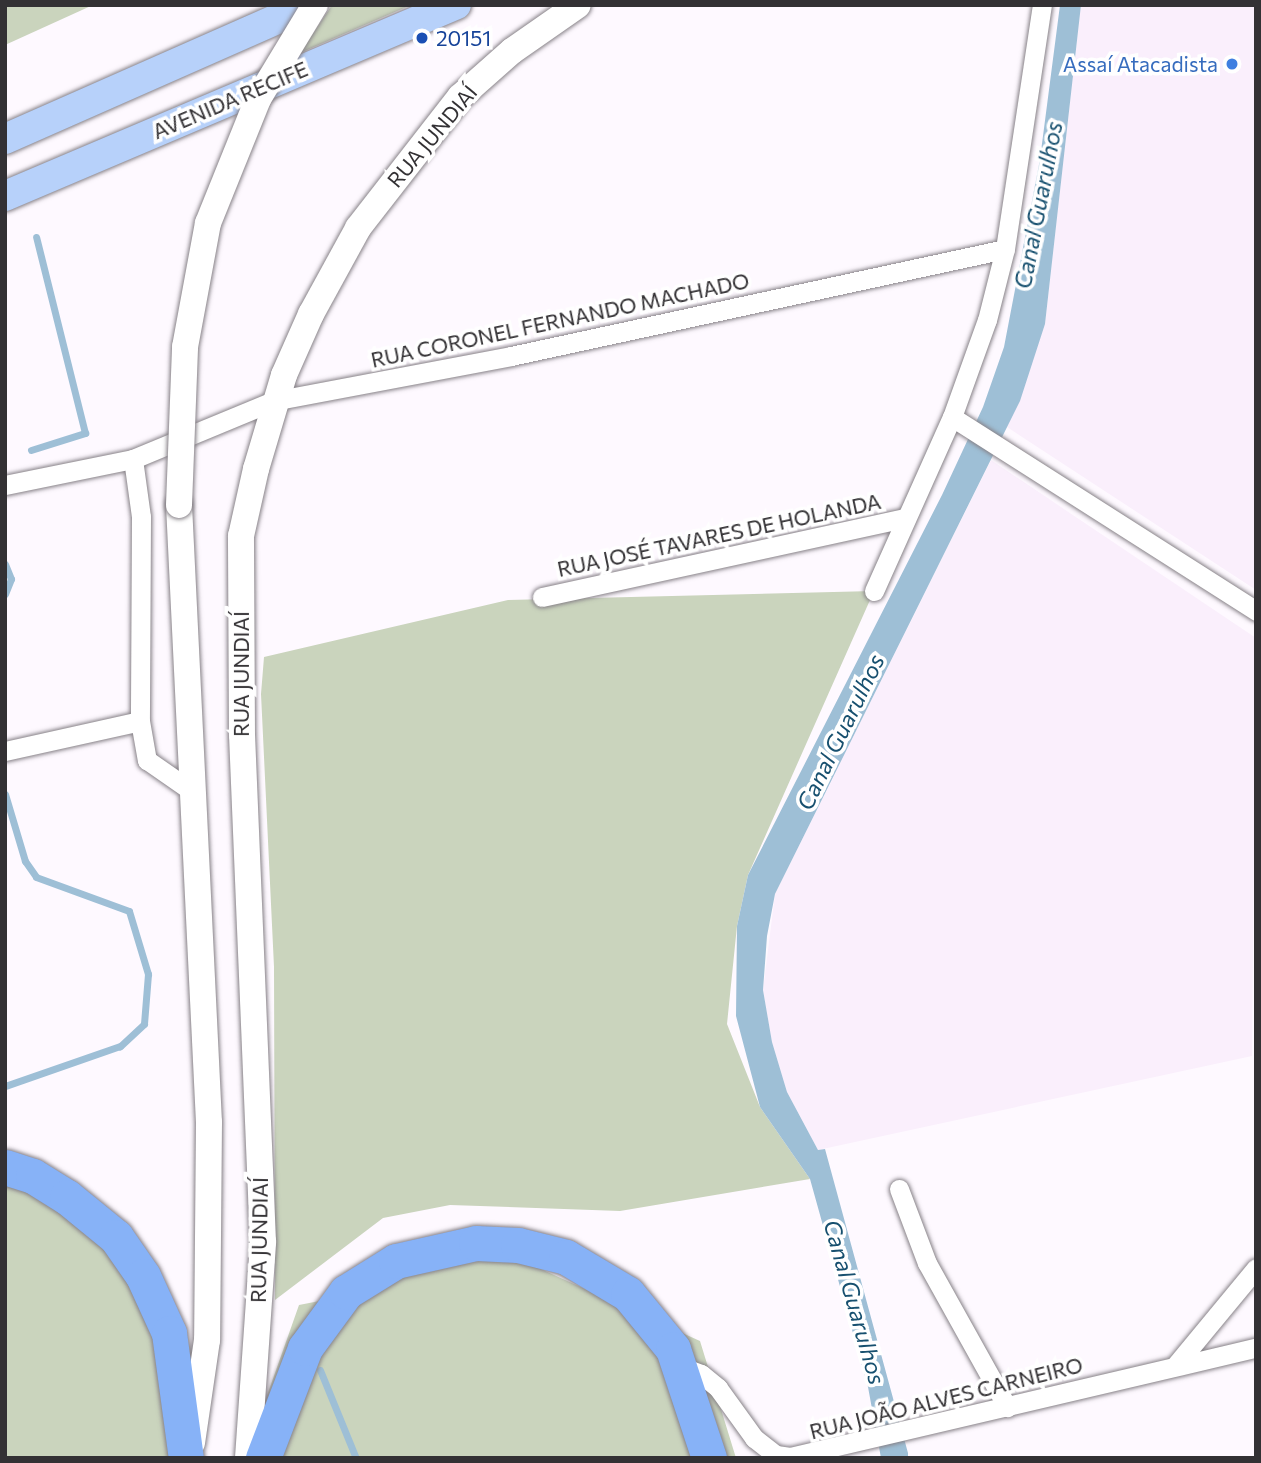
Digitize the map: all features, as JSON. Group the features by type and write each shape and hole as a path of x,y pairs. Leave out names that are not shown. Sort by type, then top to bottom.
{"highway":[{"path":"5,1167 33,1176 67,1197 116,1237 143,1276 169,1333 188,1458"},
{"path":"263,1458 294,1371 329,1309 346,1292 381,1269 436,1248 476,1243 518,1245 587,1267 644,1310 682,1367 709,1458"}],"main road":[{"path":"5,139 309,5"},
{"path":"188,1458 207,1340 211,1246 179,505 185,348 208,223 258,99 315,5"},
{"name":"AVENIDA RECIFE","path":"5,196 456,5"},
{"name":"RUA JUNDIAÍ","path":"248,1458 263,1242 242,803 241,536 273,401 311,314 358,228 411,155 460,97 512,51 578,5"}],"street":[{"path":"874,591 905,518 960,421 1005,249 1042,5"},
{"name":"RUA CORONEL FERNANDO MACHADO","path":"5,485 133,458 273,401 511,356 1005,249"},
{"path":"960,421 1256,611"},
{"path":"133,458 141,517 140,722 147,760 193,792"},
{"name":"RUA JOSÉ TAVARES DE HOLANDA","path":"542,597 905,518"},
{"path":"5,751 140,722"},
{"path":"900,1189 927,1263 1007,1407"},
{"path":"1175,1366 1256,1268"},
{"name":"RUA JOÃO ALVES CARNEIRO","path":"682,1367 701,1374 718,1388 754,1438 776,1455 802,1457 834,1453 864,1441 1256,1348"}],"shaded area":[{"path":"1081,5 1256,5 1256,590 1007,427 1045,324"},
{"path":"991,460 1256,638 1252,1056 818,1150 787,1092 772,1042 763,990 775,894"}],"green space":[{"path":"5,5 93,5 5,45"},
{"path":"332,5 411,5 300,53"},
{"path":"874,591 748,875 737,926 727,1024 760,1107 810,1179 620,1211 450,1205 383,1218 275,1300 274,967 261,694 264,657 508,600"},
{"path":"5,1167 143,1276 185,1458 5,1458"},
{"path":"474,1255 532,1265 700,1341 736,1458 245,1458 299,1305 355,1294 427,1257"}],"water":[{"name":"Canal Guarulhos","path":"1060,5 1081,5 1045,324 1020,401 775,894 767,936 763,990 772,1042 787,1092 818,1150 825,1149 908,1453 908,1458 881,1458 868,1387 810,1179 760,1107 736,1016 737,926 748,875 942,495 983,407 1004,347 1040,159"}],"waterway":[{"path":"31,450 85,433 36,237"},
{"path":"5,564 11,579 5,594"},
{"path":"5,794 25,861 36,877 129,911 148,974 144,1024 120,1046 5,1086"},
{"path":"320,1370 356,1458"}],"place":[{"name":"20151","path":"422,38"},
{"name":"Assaí Atacadista","path":"1232,64"}]}
